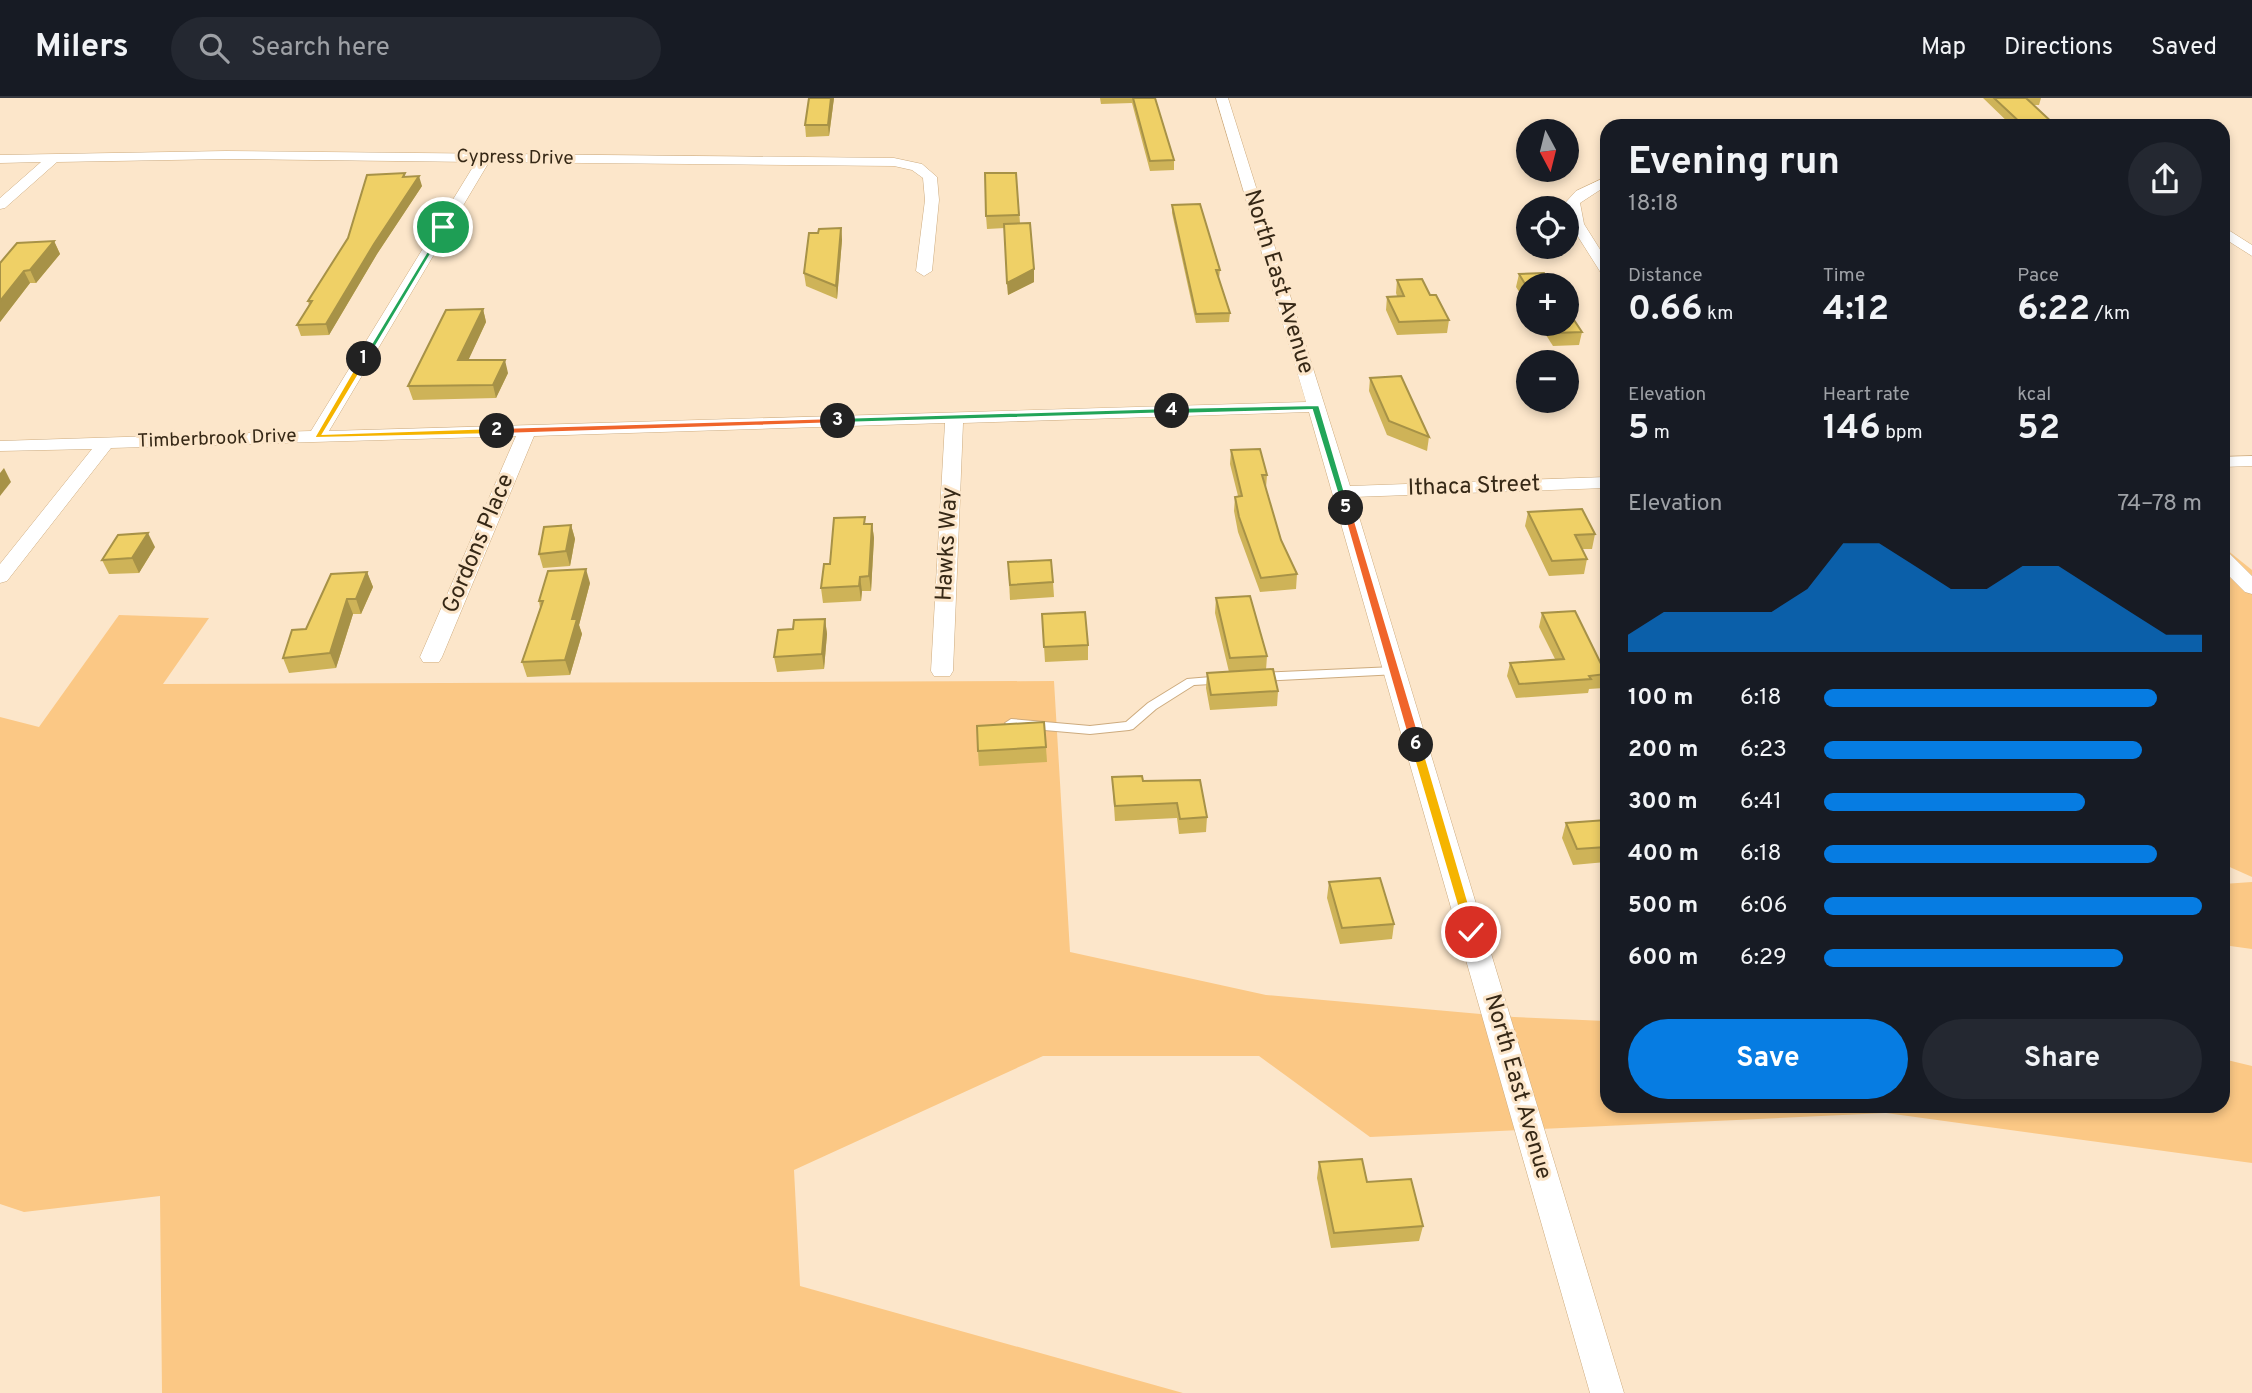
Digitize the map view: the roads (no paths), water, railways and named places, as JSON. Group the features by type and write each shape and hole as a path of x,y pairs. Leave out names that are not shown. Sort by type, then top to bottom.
{"street":[{"name":"North East Avenue","path":"1222,98 1342,492 1607,1393"},
{"path":"0,205 55,157"},
{"name":"Cypress Drive","path":"0,159 485,158 905,163 924,172 930,177 932,185 924,271"},
{"path":"317,436 485,158"},
{"path":"1600,184 1581,194 1573,202 1577,224 1600,260"},
{"path":"2230,236 2252,252"},
{"name":"Timberbrook Drive","path":"0,446 1316,407"},
{"name":"Hawks Way","path":"942,671 954,417"},
{"name":"Gordons Place","path":"431,657 527,430"},
{"path":"0,577 106,443"},
{"path":"2230,462 2252,461"},
{"name":"Ithaca Street","path":"1342,492 1600,482"},
{"path":"2230,565 2252,588"}],"lane":[{"path":"1246,678 1394,671"},
{"path":"1011,723 1090,730 1129,726 1152,706 1191,682 1232,679"}]}
